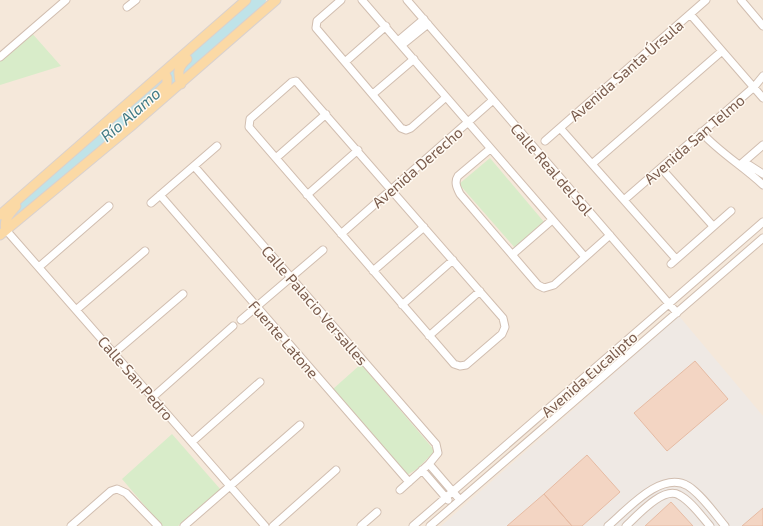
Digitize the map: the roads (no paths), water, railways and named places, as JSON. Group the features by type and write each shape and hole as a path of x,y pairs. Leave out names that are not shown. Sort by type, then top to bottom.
{"main road":[{"path":"0,215 246,0"},
{"path":"3,233 181,84 276,0"},
{"path":"181,84 178,75 180,66 211,37 214,29"},
{"path":"130,127 136,115 167,84 167,78 164,72"},
{"path":"3,233 6,219 26,192"}],"street":[{"path":"0,56 66,0"},
{"path":"127,8 136,0"},
{"path":"341,0 317,21 316,28 401,128 406,130 411,128 445,98"},
{"path":"362,0 414,59 445,98 585,257"},
{"name":"Calle Real del Sol","path":"408,0 677,313"},
{"name":"Avenida Santa Úrsula","path":"545,141 706,0"},
{"path":"741,0 763,26"},
{"path":"690,14 763,98"},
{"path":"400,43 426,22"},
{"path":"345,62 386,26"},
{"path":"592,164 722,51"},
{"path":"373,94 414,59"},
{"name":"Avenida San Telmo","path":"624,200 754,86 763,76"},
{"path":"292,82 299,83 326,114 503,318 505,327 502,334 466,365 460,366 454,364 249,127 250,119 292,82"},
{"name":"Avenida Derecho","path":"340,234 493,100"},
{"path":"276,158 326,114"},
{"path":"560,128 624,200 673,261 731,211"},
{"path":"701,132 718,151 740,164 763,185"},
{"path":"740,164 763,145"},
{"path":"151,203 217,146"},
{"path":"490,149 458,176 456,183 460,194 538,285 544,288 554,286 610,235"},
{"path":"307,195 358,150"},
{"path":"740,164 749,165 763,174"},
{"name":"Calle Palacio Versalles","path":"194,166 436,444 438,453 429,464"},
{"path":"661,168 713,226"},
{"name":"Fuente Latone","path":"160,195 409,482"},
{"path":"39,267 109,206"},
{"path":"513,254 552,220"},
{"name":"Avenida Eucalipto","path":"413,526 670,305 763,222"},
{"path":"373,271 424,227"},
{"name":"Calle San Pedro","path":"3,233 39,267 265,526"},
{"name":"Avenida Eucalipto","path":"430,526 763,238"},
{"path":"241,320 323,250"},
{"path":"76,310 145,251"},
{"path":"402,305 453,260"},
{"path":"429,336 480,291"},
{"path":"114,353 183,294"},
{"path":"153,397 233,326"},
{"path":"192,442 260,382"},
{"path":"184,526 300,425"},
{"path":"400,490 429,464 460,500"},
{"path":"273,526 336,470"},
{"path":"422,470 453,506"},
{"path":"608,526 661,483 673,481 684,484 695,492 725,526"},
{"path":"72,526 111,491 117,489 126,493 158,526"},
{"path":"626,526 658,498 672,493 679,494 710,526"},
{"path":"361,526 377,512"}],"waterway":[{"name":"Río Alamo","path":"0,227 260,0"}]}
